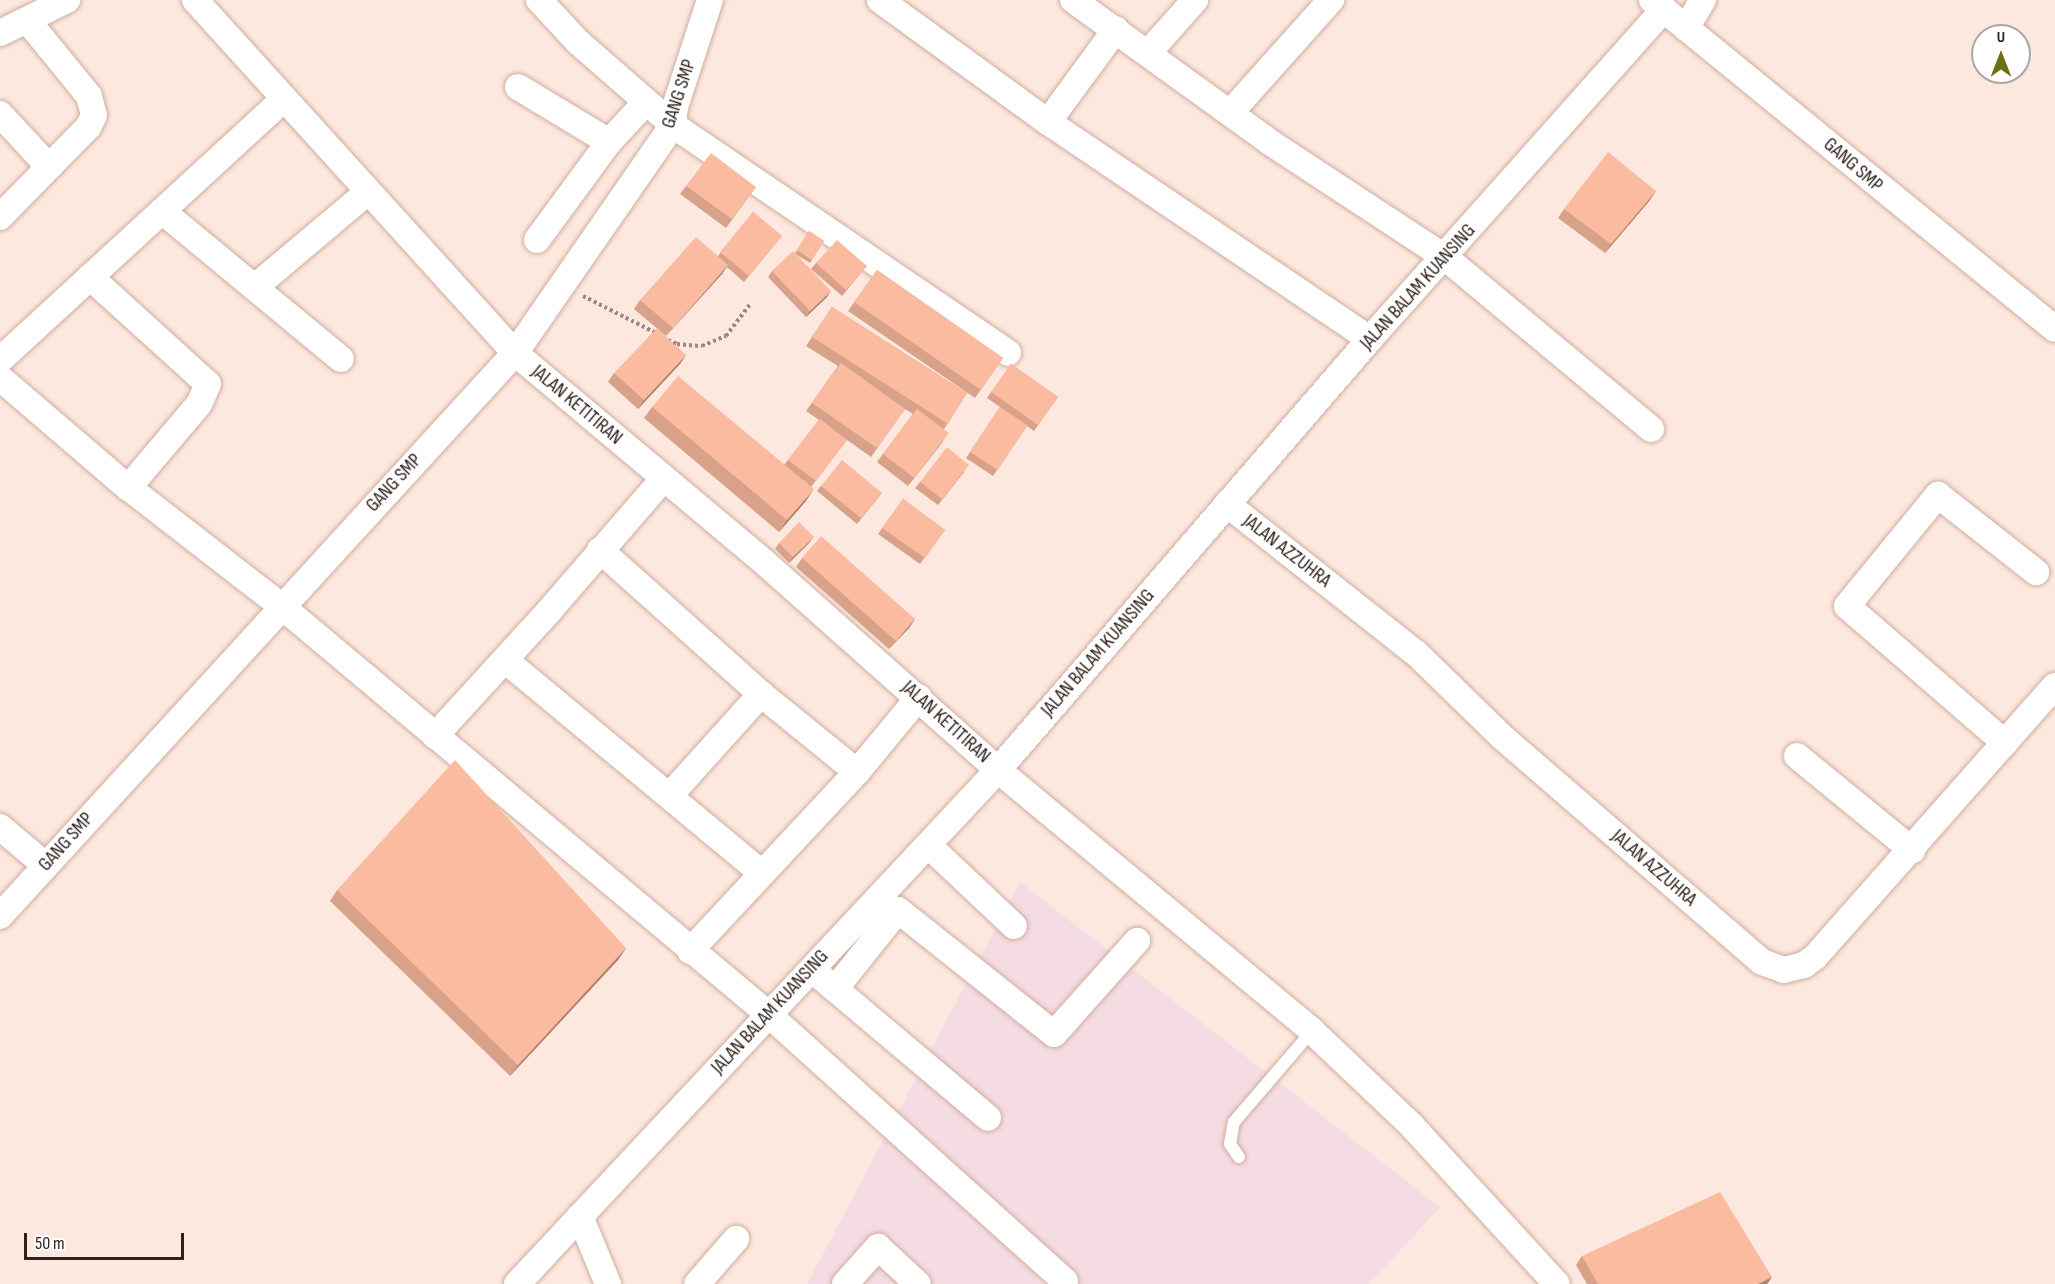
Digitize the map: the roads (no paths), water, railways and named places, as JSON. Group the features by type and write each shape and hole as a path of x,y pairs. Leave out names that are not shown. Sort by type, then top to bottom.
{"street":[{"path":"0,33 67,0"},
{"name":"JALAN KETITIRAN","path":"195,0 515,353 919,697 998,770 1312,1031 1412,1126 1557,1284"},
{"path":"539,0 578,42 673,125 1008,353"},
{"name":"GANG SMP","path":"0,916 280,605 515,353 673,125 675,106 710,0"},
{"path":"880,0 1048,122 1370,339"},
{"path":"1073,0 1230,113 1446,258 1651,429"},
{"path":"1148,53 1195,0"},
{"path":"1230,113 1331,0"},
{"path":"1686,28 1703,0"},
{"name":"GANG SMP","path":"1658,5 2055,329"},
{"name":"JALAN BALAM KUANSING","path":"517,1284 766,1013 998,770 1370,339 1446,258 1658,5"},
{"path":"0,217 89,126 94,109 89,96 27,20"},
{"path":"1048,122 1116,29"},
{"path":"518,87 609,142"},
{"path":"0,360 284,99"},
{"path":"537,240 609,142 646,102"},
{"path":"0,114 49,167"},
{"path":"255,287 368,192"},
{"path":"162,211 340,360"},
{"path":"90,277 208,384 199,404 128,488"},
{"path":"0,378 128,488 280,605 766,1013 1065,1281"},
{"path":"435,736 505,660 663,479"},
{"path":"2005,743 1846,606 1938,495 2036,572"},
{"name":"JALAN AZZUHRA","path":"1227,504 1416,653 1501,736 1762,962 1784,970 1804,965 1815,957 2055,686"},
{"path":"600,550 761,694 857,772"},
{"path":"505,660 671,794 762,873"},
{"path":"671,794 761,694"},
{"path":"690,951 857,772 919,697"},
{"path":"1797,756 1912,850"},
{"path":"0,827 45,865"},
{"path":"928,845 1014,926"},
{"path":"835,988 898,910 1054,1034 1137,941"},
{"path":"810,968 988,1118"},
{"path":"580,1216 608,1284"},
{"path":"697,1284 736,1239"},
{"path":"845,1284 878,1247 918,1284"}],"lane":[{"path":"1239,1157 1230,1139 1234,1122 1312,1031"}]}
